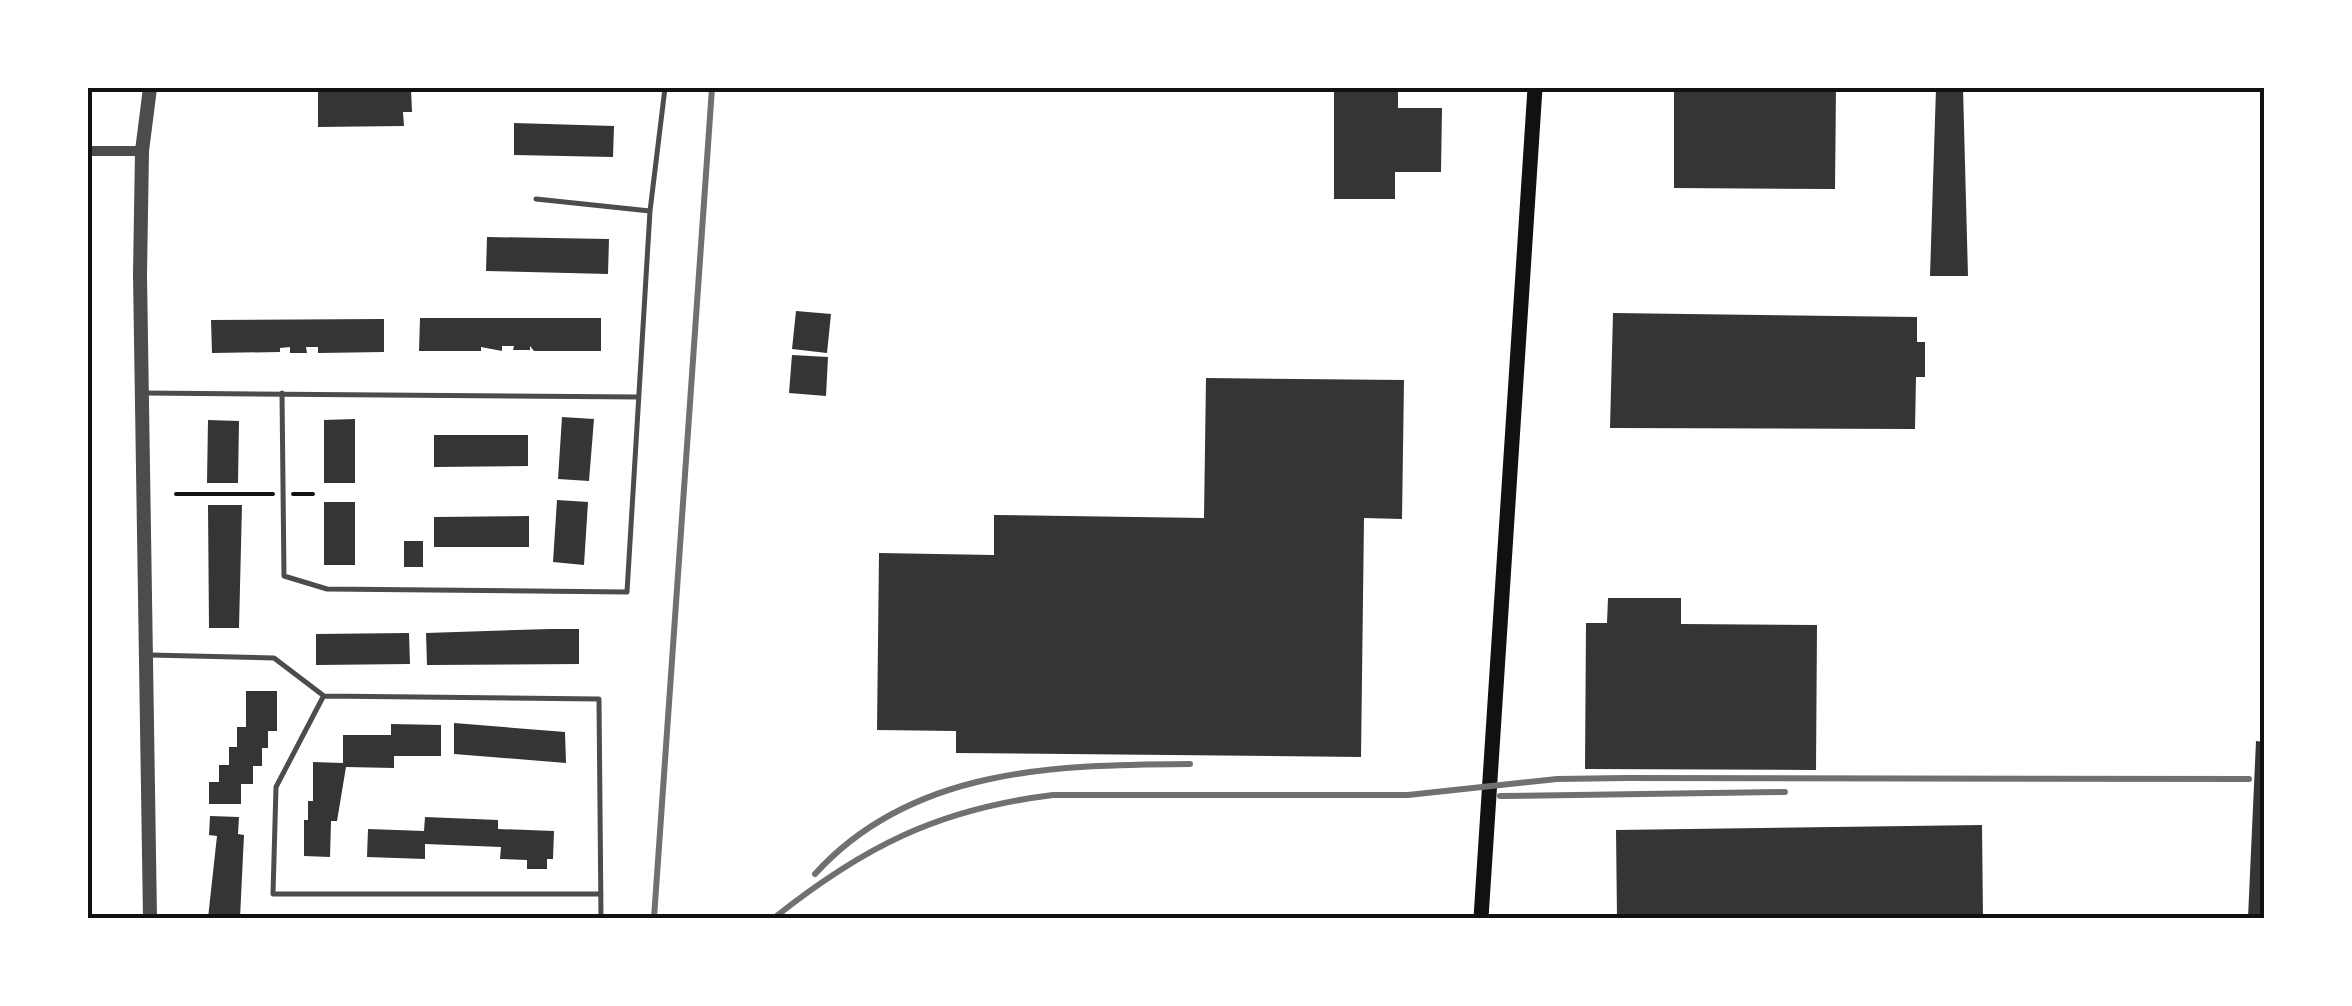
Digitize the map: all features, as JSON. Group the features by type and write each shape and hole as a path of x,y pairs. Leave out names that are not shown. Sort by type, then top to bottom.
{"main road":[{"path":"1481,918 1535,88"}],"street":[{"path":"150,88 142,151 150,918"},
{"path":"88,151 142,151"}],"lane":[{"path":"282,392 284,576 327,589 628,592 650,210 665,88"},
{"path":"536,199 650,210"},
{"path":"143,393 639,397"},
{"path":"147,655 274,658 324,696 599,699 601,918"},
{"path":"324,696 276,787 273,894 601,894"}],"path":[{"path":"176,494 313,494"}],"building":[{"path":"318,88 411,89 412,112 403,112 404,126 318,127"},
{"path":"1334,88 1398,88 1398,108 1442,108 1441,172 1395,172 1395,199 1334,199"},
{"path":"1674,88 1836,88 1835,189 1674,188"},
{"path":"1936,88 1963,88 1968,276 1930,276"},
{"path":"514,123 614,126 613,157 514,155"},
{"path":"487,237 609,239 608,274 486,271"},
{"path":"796,311 831,314 827,353 792,349"},
{"path":"1613,313 1917,317 1917,342 1925,342 1925,377 1916,377 1915,429 1610,428"},
{"path":"420,318 601,318 601,351 534,351 530,346 530,350 513,350 514,346 502,346 502,351 481,347 481,351 419,351"},
{"path":"384,319 384,352 318,353 318,347 306,347 307,353 290,353 290,347 280,348 280,352 212,353 211,320"},
{"path":"792,355 828,357 826,396 789,393"},
{"path":"1206,378 1404,380 1402,519 1364,518 1361,757 956,753 956,731 877,730 879,553 994,555 994,515 1204,518"},
{"path":"562,417 594,419 589,481 558,479"},
{"path":"355,419 355,483 324,483 324,420"},
{"path":"208,420 239,421 238,483 207,483"},
{"path":"434,435 528,435 528,466 434,467"},
{"path":"557,500 588,502 584,565 553,562"},
{"path":"324,502 355,502 355,565 324,565"},
{"path":"208,505 242,505 239,628 209,628"},
{"path":"529,516 529,547 434,547 434,517"},
{"path":"404,541 423,541 423,567 404,567"},
{"path":"1608,598 1681,598 1681,624 1817,625 1816,770 1585,769 1586,623 1607,623"},
{"path":"579,629 579,664 427,665 426,633"},
{"path":"409,633 410,664 316,665 316,634"},
{"path":"246,691 277,691 277,731 268,731 268,748 262,748 262,766 253,766 253,784 241,784 241,804 209,804 209,782 219,782 219,765 229,765 229,747 237,747 237,727 246,727"},
{"path":"454,723 565,732 566,763 454,754"},
{"path":"391,724 441,725 441,756 394,756 394,768 346,767 337,821 331,821 330,857 304,856 304,820 308,820 308,801 313,801 313,762 343,763 343,735 391,735"},
{"path":"2256,741 2264,742 2264,918 2248,918"},
{"path":"210,816 239,817 238,834 244,835 240,918 208,918 217,836 209,835"},
{"path":"425,817 498,820 498,829 554,831 553,859 547,859 547,869 527,869 527,860 500,859 501,847 425,844 425,859 367,857 368,829 424,831"},
{"path":"1982,825 1983,918 1617,918 1616,830"}],"railway":[{"path":"654,918 712,88"},
{"path":"815,874 853,839 896,812 941,792 1038,771 1190,764"},
{"path":"774,918 839,871 904,835 973,810 1053,795 1408,795 1557,779 1626,778 2249,779"},
{"path":"1500,796 1785,792"}]}
